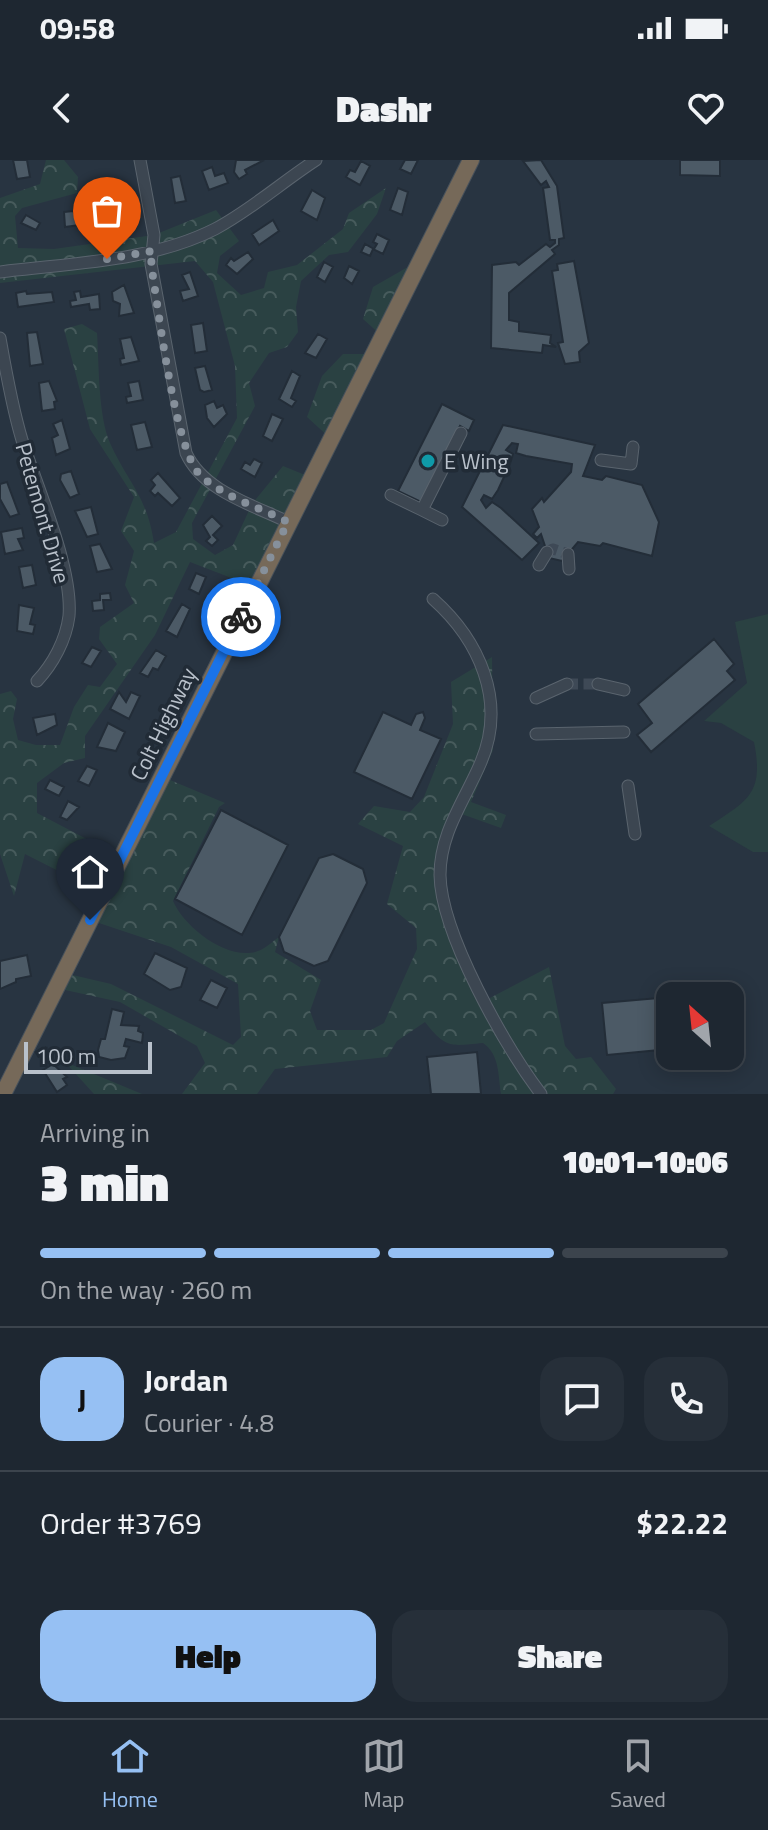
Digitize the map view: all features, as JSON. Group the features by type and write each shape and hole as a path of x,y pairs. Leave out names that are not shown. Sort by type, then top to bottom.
{"highway":[{"name":"Colt Highway","path":"3,1094 471,160"},
{"path":"0,1072 23,1054"}],"street":[{"path":"140,160 154,235 153,278 183,442 190,462 211,484 288,522"},
{"path":"0,272 153,251 213,230 316,160"},
{"name":"Petemont Drive","path":"0,338 17,425 54,539 68,601 61,642 37,681"},
{"path":"422,510 461,433"},
{"path":"601,460 631,464 633,447"},
{"path":"391,495 442,520"},
{"path":"539,565 547,552"},
{"path":"568,554 569,569"},
{"path":"433,599 472,644 484,670 491,708 486,748 450,825 443,850 443,905 458,947 516,1057 541,1094"},
{"path":"536,698 567,684"},
{"path":"598,684 624,690"},
{"path":"536,734 624,732"},
{"path":"628,786 635,834"}],"green space":[{"path":"46,160 64,160 78,177 77,193 22,208 15,216 18,248 54,249 154,235 216,210 239,241 220,256 217,273 241,295 264,288 268,272 297,265 343,229 349,213 386,188 377,214 348,252 329,255 301,281 296,307 298,332 287,347 269,353 249,383 255,406 192,523 193,539 215,555 233,545 252,504 283,466 310,477 330,438 307,417 322,376 343,354 373,354 382,336 363,319 373,287 420,260 451,211 170,780 225,803 219,807 173,901 197,931 221,947 246,953 258,951 279,937 275,952 321,980 310,1011 317,1030 371,1030 384,1023 417,949 416,928 387,904 403,846 358,824 374,806 410,812 424,797 453,724 451,682 492,657 493,750 471,802 506,815 501,828 456,812 450,825 441,891 486,1000 549,967 565,1046 576,1059 591,1057 616,1089 613,1094 501,1094 497,1066 489,1048 483,1043 450,1044 438,1037 425,1022 397,1041 387,1057 275,1069 257,1094 182,1094 205,1063 197,1046 120,1002 56,988 64,973 111,984 233,1045 241,1037 238,984 171,947 90,920 99,902 86,885 25,854 14,896 0,854 0,694 11,691 17,699 13,719 18,740 36,745 60,745 74,707 88,685 100,687 117,664 99,639 100,627 134,603 125,585 134,551 121,531 134,497 90,429 64,329 82,324 97,333 106,432 142,501 154,543 176,532 237,418 235,366 213,282 195,261 0,283 0,198 40,184","holes":["190,562 255,587 121,857 37,813 37,783 64,763 85,758 85,736 155,635"]},
{"path":"768,614 768,852 753,852 709,826 743,801 755,784 757,759 754,742 721,723 704,721 747,683 735,622"},
{"path":"65,1062 142,1094 94,1094"}],"building":[{"path":"13,160 27,160 30,177 17,179"},
{"path":"236,160 264,160 245,170 247,174 239,179 234,172"},
{"path":"405,160 418,160 411,174 400,169"},
{"path":"541,160 557,186 564,238 559,239 559,245 552,250 555,254 509,293 509,320 519,322 519,331 551,335 550,343 556,347 543,345 542,353 491,348 492,265 516,262 519,265 546,244 550,247 555,243 555,240 550,240 543,188 549,187 546,181 541,185 523,161"},
{"path":"680,160 720,160 720,176 680,175"},
{"path":"361,161 370,166 360,185 346,177 350,170 355,172"},
{"path":"212,167 215,176 224,173 228,183 209,190 202,171"},
{"path":"180,176 186,201 175,203 171,178"},
{"path":"112,186 120,213 116,214 117,219 106,221 102,202 107,201 105,187"},
{"path":"398,188 408,192 402,215 390,210"},
{"path":"312,190 325,198 317,220 301,211"},
{"path":"73,211 77,217 86,213 87,224 65,227 64,212"},
{"path":"26,215 40,223 36,230 21,223"},
{"path":"273,220 279,231 259,245 252,234"},
{"path":"377,234 389,240 383,254 373,249 370,256 361,252 365,244 374,249"},
{"path":"248,252 253,259 237,274 226,265 231,258 234,261"},
{"path":"574,261 589,343 579,352 580,362 565,364 558,343 563,342 552,271 558,270 557,264"},
{"path":"324,262 333,267 325,282 317,277"},
{"path":"349,266 359,271 352,284 344,278"},
{"path":"190,272 198,296 183,301 180,291 189,289 182,275"},
{"path":"124,285 134,313 119,316 120,304 113,301 112,292"},
{"path":"26,291 27,294 52,292 54,302 18,307 16,293"},
{"path":"80,291 81,297 99,294 100,309 90,310 89,304 71,307 70,301 76,300 74,292"},
{"path":"203,323 207,351 195,353 191,325"},
{"path":"37,332 43,364 30,366 27,333"},
{"path":"318,334 327,339 316,358 305,353"},
{"path":"131,337 139,361 121,365 120,359 124,358 120,339"},
{"path":"205,366 212,390 204,392 200,390 195,368"},
{"path":"292,371 300,376 291,398 296,401 292,407 279,399"},
{"path":"49,381 57,401 54,402 55,409 42,411 39,383"},
{"path":"139,381 143,400 127,403 126,397 131,396 128,383"},
{"path":"214,401 217,408 223,405 227,414 214,427 207,418 205,405"},
{"name":"E Wing","path":"442,404 474,420 469,431 460,426 421,502 398,491"},
{"path":"272,414 283,419 272,441 263,436"},
{"path":"62,420 70,449 56,455 52,438 58,435 53,424"},
{"path":"145,422 152,447 137,450 131,425"},
{"path":"503,425 595,445 583,476 602,480 606,476 642,485 659,522 652,556 603,543 600,546 578,542 562,561 549,558 541,534 537,538 533,534 539,527 532,509 542,498 544,502 571,472 572,464 516,453 518,444 512,443 506,450 513,454 498,490 492,499 484,495 481,500 486,508 492,502 501,508 539,543 522,560 462,507"},
{"path":"254,459 262,463 255,477 241,469 245,462 250,465"},
{"path":"71,471 79,494 70,498 60,480 61,474"},
{"path":"158,473 180,498 172,506 158,493 155,496 150,491 155,485 151,480"},
{"path":"7,482 19,514 10,517 0,499 0,484"},
{"path":"91,507 98,534 87,537 75,511"},
{"path":"212,516 222,526 213,535 218,540 212,546 206,541 210,537 203,525"},
{"path":"22,528 24,538 18,539 23,550 5,554 1,532"},
{"path":"100,544 112,569 97,572 90,546"},
{"path":"32,565 36,585 23,588 19,567"},
{"path":"196,573 206,577 199,594 189,589"},
{"path":"110,593 111,600 103,600 104,610 93,611 92,601 100,600 100,594"},
{"path":"182,604 190,609 177,637 166,631"},
{"path":"19,605 34,608 30,624 35,625 33,634 17,631"},
{"path":"714,639 734,664 727,671 735,680 651,752 637,735 652,723 638,704"},
{"path":"92,647 101,651 91,667 82,663"},
{"path":"156,650 166,656 158,670 153,668 148,677 140,673"},
{"path":"119,692 126,702 131,692 140,696 129,719 110,709"},
{"path":"383,712 411,725 416,714 423,712 425,718 420,730 441,739 412,799 354,772"},
{"path":"55,714 57,725 37,735 33,718"},
{"path":"108,723 125,732 116,751 97,747"},
{"path":"87,766 97,770 89,786 78,781"},
{"path":"50,780 64,787 59,796 45,789"},
{"path":"68,801 79,807 67,820 60,817"},
{"path":"221,810 288,845 242,935 175,899"},
{"path":"333,854 363,869 367,883 328,961 314,966 284,952 279,937 319,858"},
{"path":"155,953 187,968 181,987 170,990 144,974"},
{"path":"27,955 31,976 16,979 16,982 0,989 0,961"},
{"path":"211,980 227,988 217,1008 200,1000"},
{"path":"656,998 656,1050 607,1055 602,1003"},
{"path":"112,1009 124,1012 121,1025 139,1026 138,1031 143,1033 142,1043 126,1039 124,1046 129,1047 125,1058 111,1060 99,1057 98,1050 101,1039 105,1039"},
{"path":"477,1052 481,1094 431,1094 427,1057"},
{"path":"53,1064 67,1077 63,1079 67,1085 57,1092 43,1070"}],"tunnel":[{"path":"547,552 553,549 568,554"},
{"path":"567,684 598,684"}],"way so far":[{"path":"107,259 153,251 151,264 183,442 196,471 211,484 288,522 241,617"}],"place":[{"name":"E Wing","path":"428,461"}],"route":[{"path":"90,920 241,617"}]}
